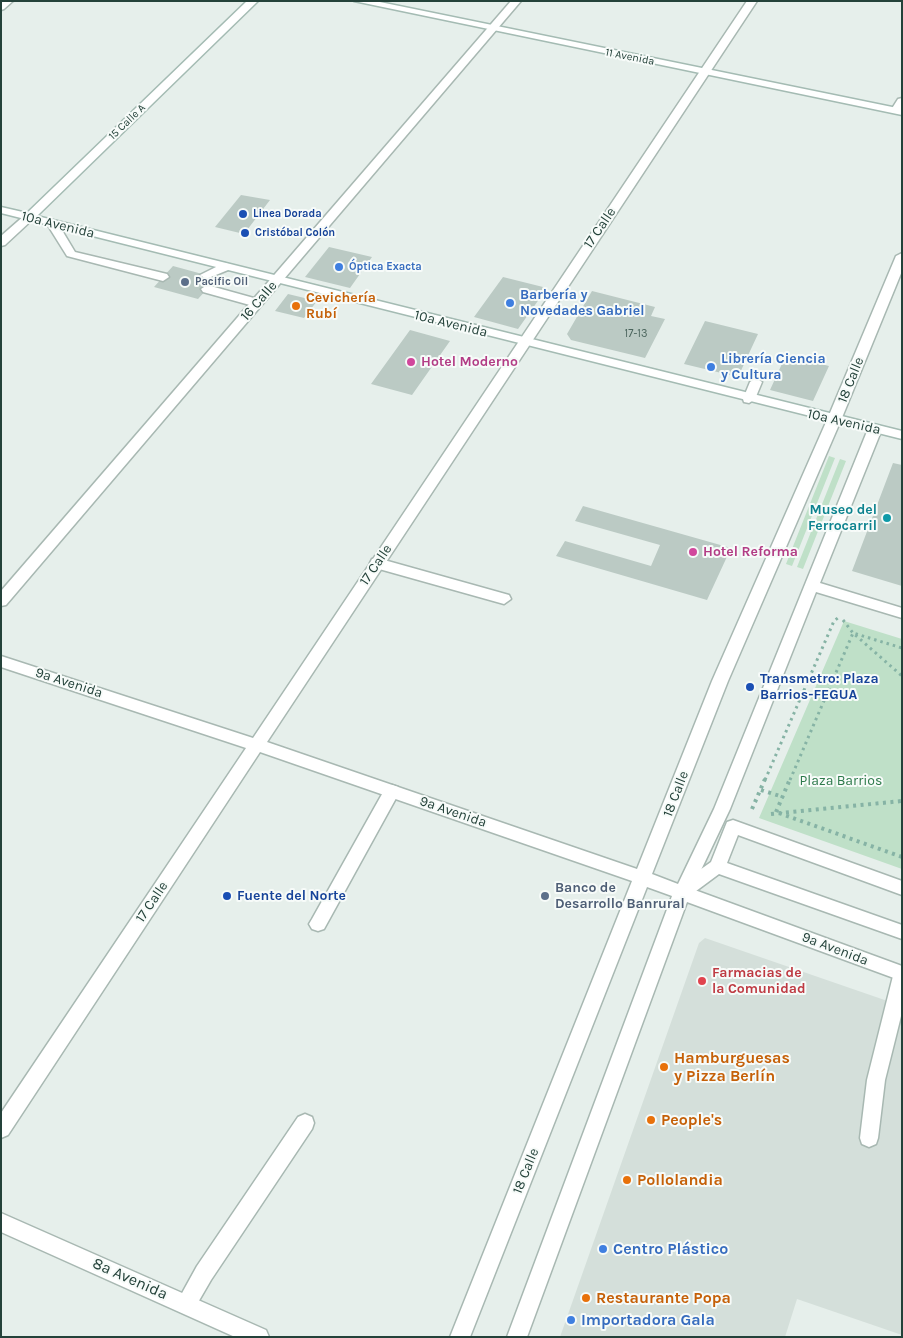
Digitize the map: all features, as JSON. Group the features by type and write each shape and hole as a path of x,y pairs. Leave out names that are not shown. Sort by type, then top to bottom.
{"street":[{"path":"1,7 8,1"},
{"name":"15 Calle A","path":"1,243 253,1"},
{"name":"11 Avenida","path":"359,1 899,111"},
{"name":"16 Calle","path":"1,601 516,1"},
{"name":"17 Calle","path":"1,1130 752,1"},
{"path":"899,111 902,100"},
{"name":"10a Avenida","path":"1,210 749,399 902,435"},
{"path":"53,224 71,254 163,277"},
{"name":"18 Calle","path":"460,1337 720,681 834,420 902,256"},
{"path":"206,275 224,267"},
{"path":"207,289 257,303"},
{"path":"749,399 756,382"},
{"path":"517,1337 682,892 722,810 875,429"},
{"path":"377,563 504,598"},
{"path":"812,586 902,613"},
{"name":"9a Avenida","path":"1,661 257,744 643,878 902,975"},
{"path":"318,924 392,791"},
{"path":"682,892 717,866 732,827 902,888"},
{"path":"717,866 902,932"},
{"path":"869,1138 876,1080 902,975"},
{"path":"186,1304 204,1273 305,1123"},
{"name":"8a Avenida","path":"1,1222 259,1337"}],"path":[{"path":"751,811 834,620 842,616 853,633 902,676"},
{"path":"853,633 902,648"},
{"path":"776,812 853,633"},
{"path":"761,790 783,797"},
{"path":"776,812 902,801"},
{"path":"776,812 902,857"}],"shaded area":[{"path":"705,938 902,1006 902,1335 797,1299 785,1337 560,1337 699,943"}],"green space":[{"path":"829,456 835,458 792,566 786,564"},
{"path":"840,459 846,461 803,569 797,567"},
{"name":"Plaza Barrios","path":"844,621 902,639 902,869 759,818"}],"building":[{"name":"Linea Dorada","path":"241,195 270,200 244,234 215,227"},
{"name":"Óptica Exacta","path":"329,247 372,257 350,288 305,277"},
{"name":"Pacific Oil","path":"173,266 217,278 198,299 154,287"},
{"name":"Barbería y Novedades Gabriel","path":"503,277 547,288 518,329 474,317"},
{"path":"592,291 655,307 651,316 665,319 645,358 571,340 567,334"},
{"name":"Cevichería Rubí","path":"288,294 317,301 304,318 275,311"},
{"path":"705,321 758,334 738,377 684,364"},
{"name":"Hotel Moderno","path":"410,330 450,341 412,395 371,384"},
{"path":"786,355 829,366 813,401 770,390"},
{"name":"Museo del Ferrocarril","path":"893,463 902,465 902,586 852,571"},
{"name":"Hotel Reforma","path":"583,506 731,548 707,600 556,556 565,541 651,566 660,545 575,521"}],"place":[{"name":"Linea Dorada","path":"243,214"},
{"name":"Cristóbal Colón","path":"245,233"},
{"name":"Óptica Exacta","path":"339,267"},
{"name":"Pacific Oil","path":"185,282"},
{"name":"Barbería y Novedades Gabriel","path":"510,303"},
{"name":"Cevichería Rubí","path":"296,306"},
{"name":"Hotel Moderno","path":"411,362"},
{"name":"Librería Ciencia y Cultura","path":"711,367"},
{"name":"Museo del Ferrocarril","path":"887,518"},
{"name":"Hotel Reforma","path":"693,552"},
{"name":"Transmetro: Plaza Barrios-FEGUA","path":"750,687"},
{"name":"Fuente del Norte","path":"227,896"},
{"name":"Banco de Desarrollo Banrural","path":"545,896"},
{"name":"Farmacias de la Comunidad","path":"702,981"},
{"name":"Hamburguesas y Pizza Berlín","path":"664,1067"},
{"name":"People's","path":"651,1120"},
{"name":"Pollolandia","path":"627,1180"},
{"name":"Centro Plástico","path":"603,1249"},
{"name":"Restaurante Popa","path":"586,1298"},
{"name":"Importadora Gala","path":"571,1320"}]}
